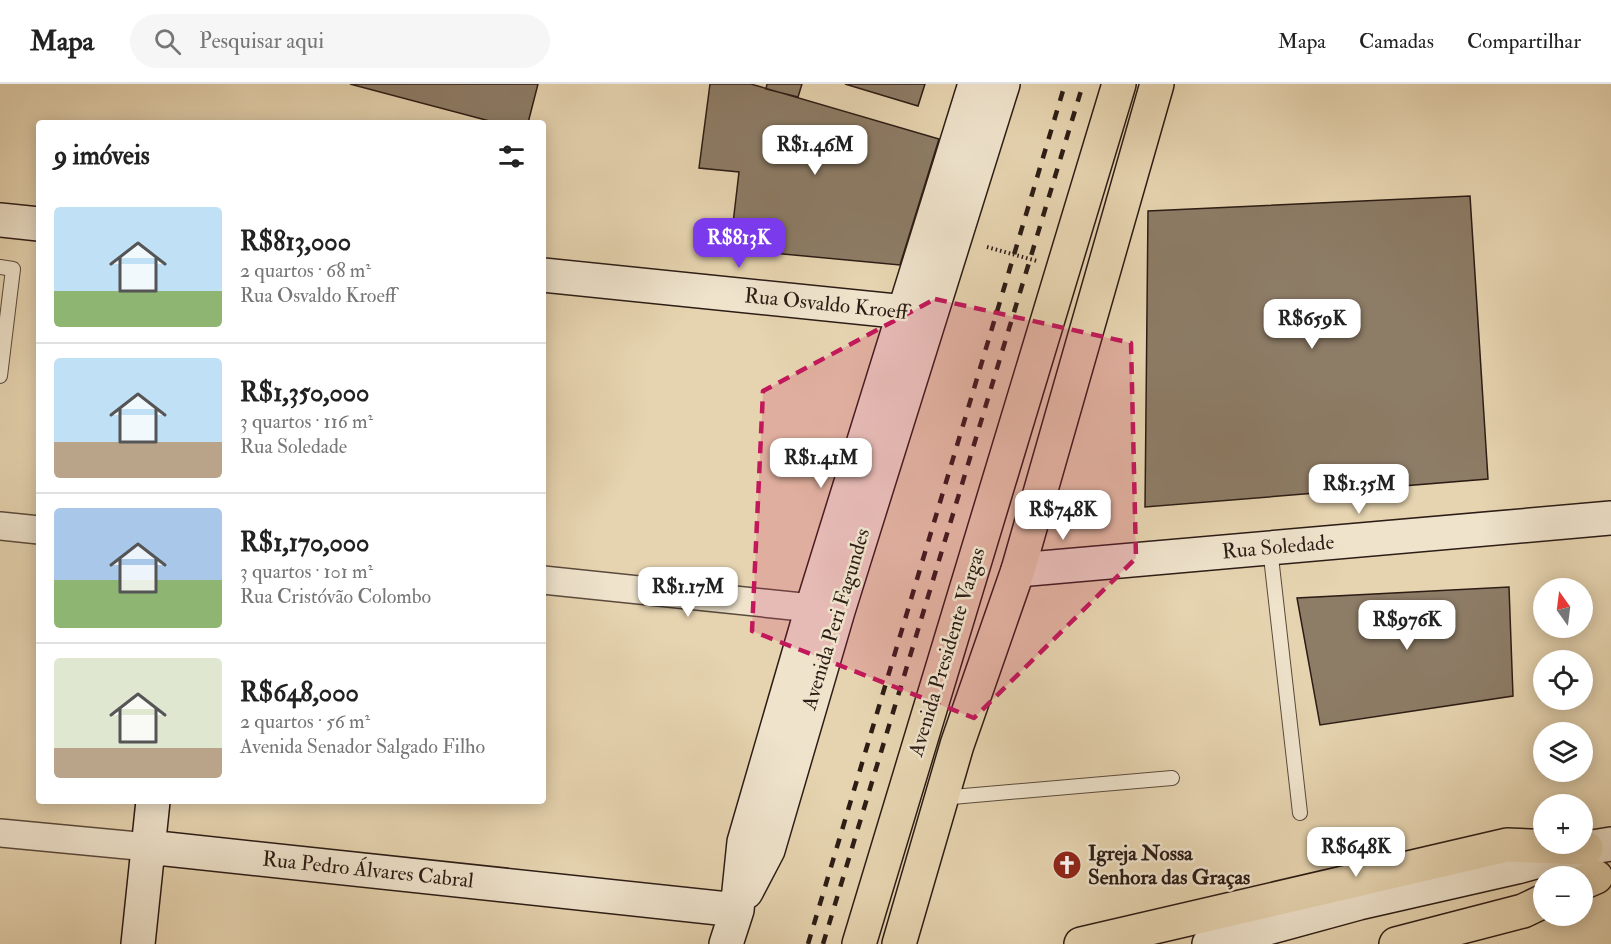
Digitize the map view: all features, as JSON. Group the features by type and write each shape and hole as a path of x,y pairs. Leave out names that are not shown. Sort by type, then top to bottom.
{"main road":[{"name":"Avenida Peri Fagundes","path":"726,944 736,910 744,842 825,610 916,313 975,84"},
{"name":"Avenida Peri Fagundes","path":"916,313 1003,84"},
{"name":"Avenida Presidente Vargas","path":"859,944 1119,84"},
{"name":"Avenida Presidente Vargas","path":"898,944 957,745 1018,570 1157,84"},
{"path":"0,220 36,224"},
{"name":"Rua Osvaldo Kroeff","path":"546,275 916,313"},
{"path":"964,596 993,580 1018,570 1004,550 992,505"},
{"name":"Rua Soledade","path":"1018,570 1611,518"},
{"path":"138,944 153,804"},
{"path":"1081,944 1507,845 1595,868"},
{"name":"Rua Pedro Álvares Cabral","path":"148,847 736,910"},
{"path":"1279,944 1595,868"},
{"path":"1209,944 1359,903 1532,885"},
{"path":"1396,944 1523,911 1532,885"}],"street":[{"path":"0,526 36,530"},
{"path":"546,580 825,610"},
{"name":"Rua Pedro Álvares Cabral","path":"0,833 148,847"}],"lane":[{"path":"0,267 13,269 0,376"},
{"path":"1270,548 1300,813"},
{"path":"941,798 1172,778"}],"path":[{"path":"987,247 1037,261"}],"highlighted area":[{"path":"935,299 1131,343 1136,558 974,718 752,631 763,391"}],"building":[{"path":"350,84 538,84 529,120 486,120"},
{"path":"710,84 751,84 939,139 900,265 730,249 739,172 699,168"},
{"path":"767,84 802,84 798,97 766,89"},
{"path":"845,84 925,84 918,106"},
{"path":"1470,196 1488,479 1145,507 1148,211"},
{"path":"1509,587 1513,696 1320,725 1297,598"}],"railway":[{"path":"808,944 1065,84"},
{"path":"823,944 1083,84"}],"place":[{"name":"Igreja Nossa Senhora das Graças","path":"1067,865"}]}
